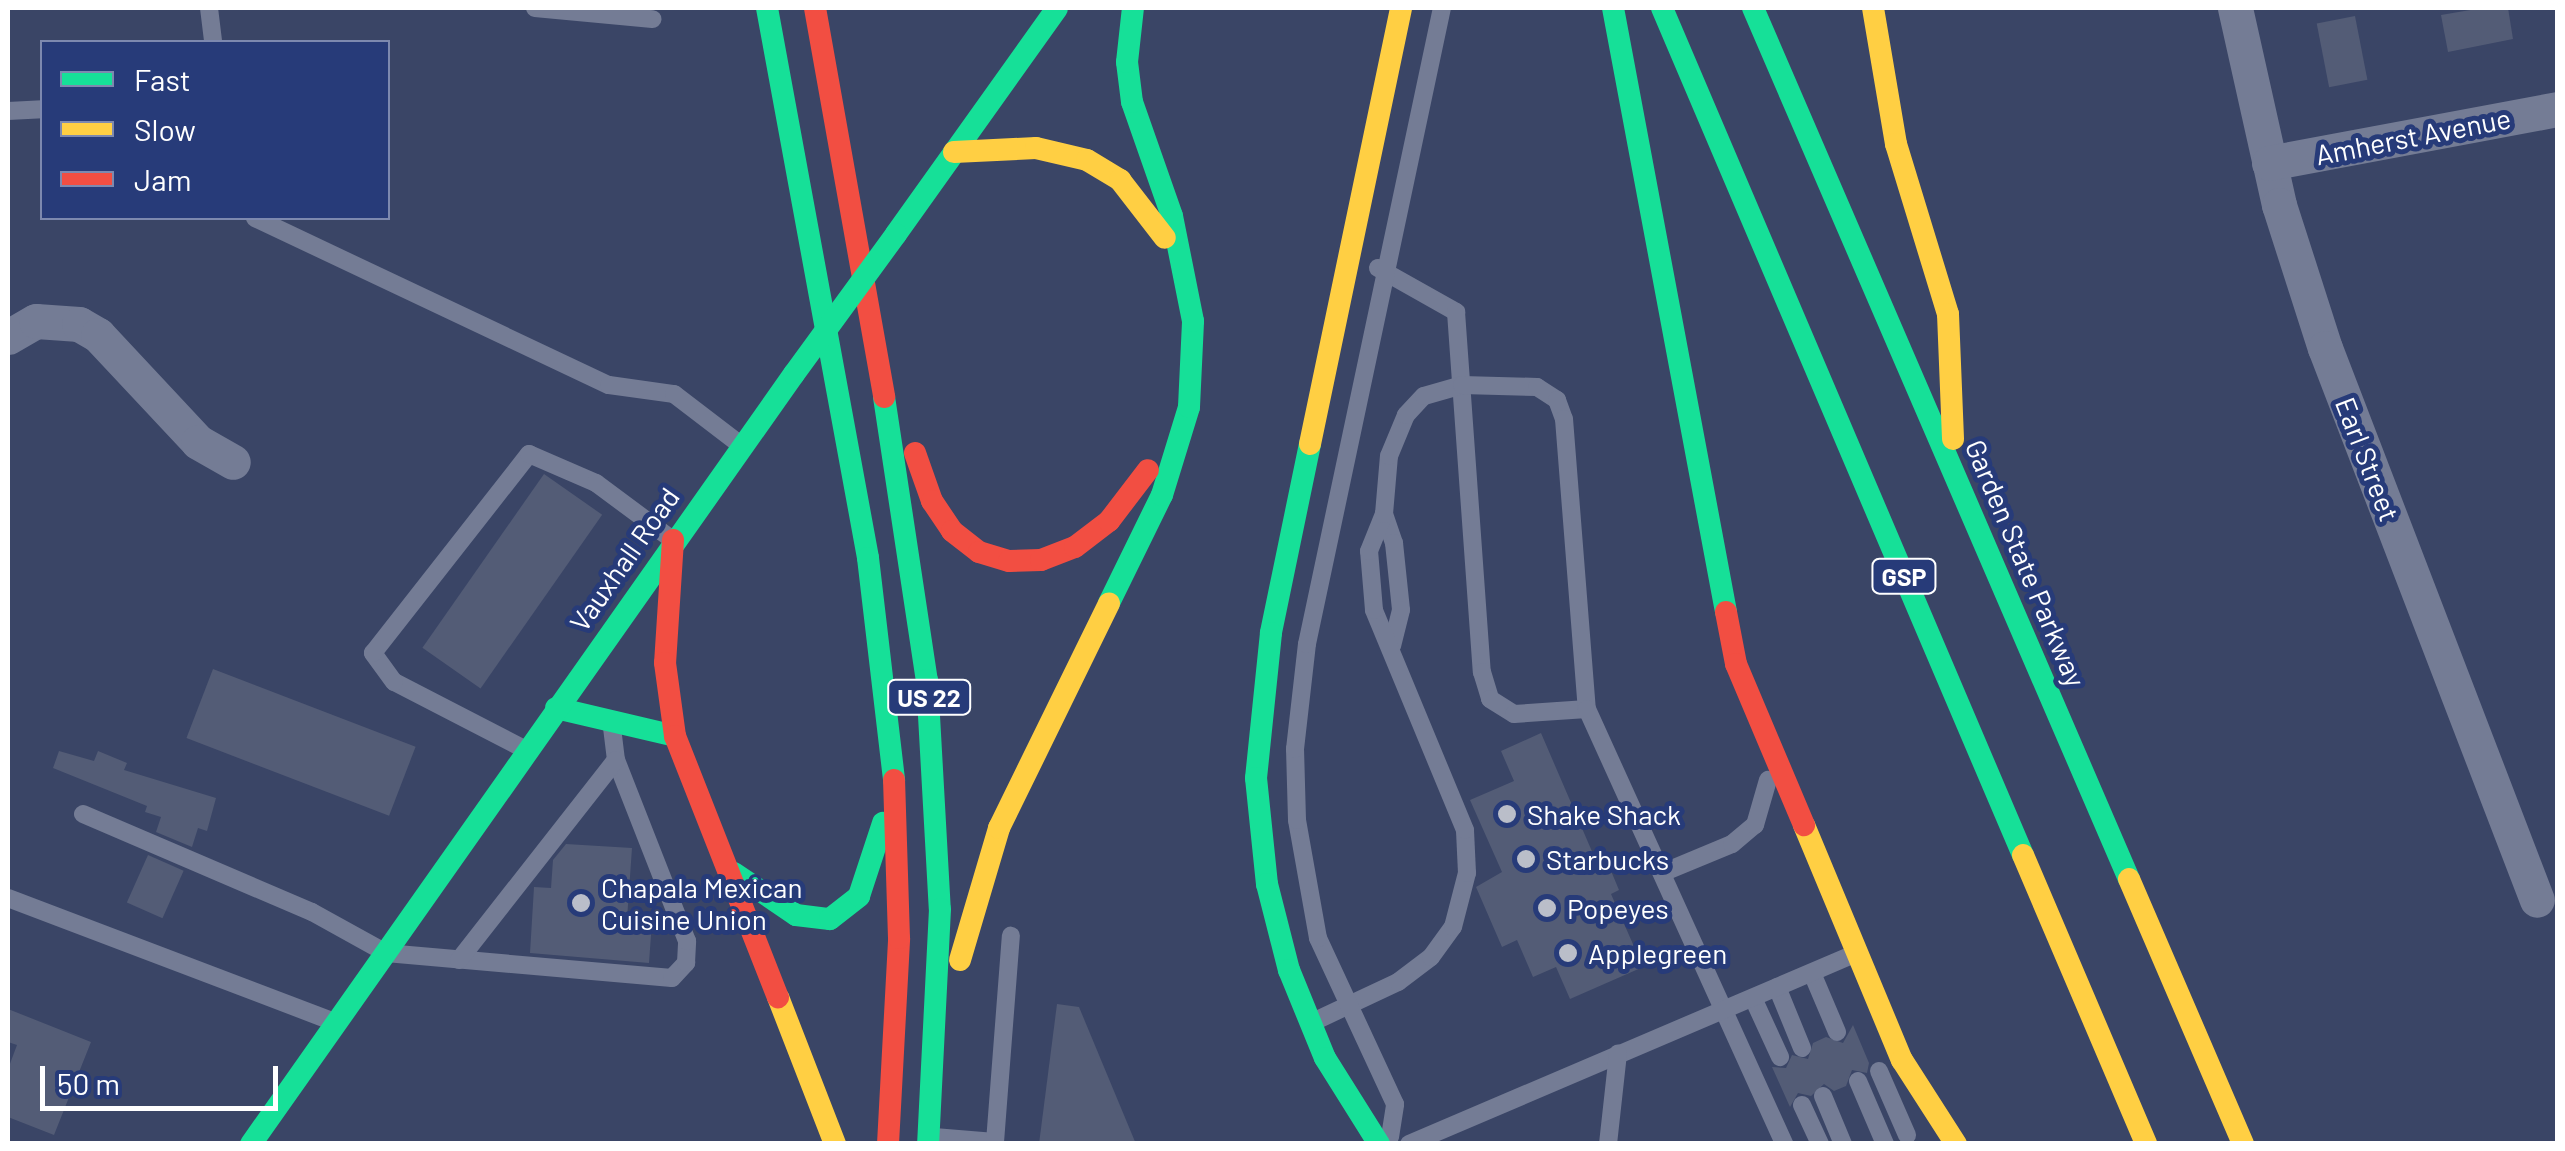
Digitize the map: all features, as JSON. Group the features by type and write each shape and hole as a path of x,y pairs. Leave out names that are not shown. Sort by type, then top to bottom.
{"main road":[{"name":"US 22","path":"768,8 879,620 896,777 899,957 888,1144"},
{"name":"US 22","path":"815,8 913,563 933,736 940,909 928,1140"},
{"path":"934,1070 990,852 1034,747 1162,495 1178,455 1192,382 1193,321 1167,200 1132,102 1132,8"},
{"path":"1379,1144 1308,1024 1267,884 1257,742 1270,633 1401,8"},
{"path":"1613,8 1736,664 1843,965 1938,1122 1956,1144"},
{"name":"GSP","path":"1662,8 2146,1144"},
{"name":"Garden State Parkway","path":"1753,8 2242,1144"},
{"path":"1873,8 1896,144 1948,314 1954,472"},
{"name":"Vauxhall Road","path":"251,1144 673,540 1057,10"},
{"path":"954,152 1036,148 1087,160 1134,196 1181,269"},
{"path":"872,327 932,501 952,530 993,558 1025,562 1056,555 1109,521 1152,464 1192,382"},
{"path":"673,540 665,663 675,736 734,872 768,980 836,1144"},
{"path":"556,708 675,736"},
{"path":"734,872 808,920 841,914 865,884 896,777"}],"street":[{"name":"Earl Street","path":"2235,8 2270,163 2325,348 2537,900"},
{"name":"Amherst Avenue","path":"2270,163 2558,109"},
{"path":"8,336 36,321 79,324 98,335 198,442 233,462"}],"lane":[{"path":"209,8 214,40"},
{"path":"535,8 652,20"},
{"path":"1389,1144 1396,1104 1346,1006 1313,915 1298,820 1295,749 1306,644 1442,8"},
{"path":"8,111 40,109"},
{"path":"259,220 610,386 674,394 742,446"},
{"path":"1353,237 1386,272 1456,312 1485,689 1496,705 1514,714 1587,709"},
{"path":"1392,646 1401,610 1384,514 1384,477 1406,415 1424,396 1462,385 1538,387 1560,409 1587,709 1784,1144"},
{"path":"526,750 394,682 373,654 529,454 596,483 673,540"},
{"path":"1308,1024 1431,957 1453,926 1467,873 1465,830 1374,610 1370,551 1384,514"},
{"path":"83,814 312,912 386,953 672,978 686,963 687,941 616,760 611,718"},
{"path":"459,960 616,760"},
{"path":"1662,873 1732,844 1755,825 1773,760"},
{"path":"8,898 337,1023"},
{"path":"928,1140 994,1143 1011,936"},
{"path":"1409,1144 1777,987 1843,965"},
{"path":"1812,973 1837,1032"},
{"path":"1777,987 1802,1048"},
{"path":"1753,998 1780,1058"},
{"path":"1608,1144 1618,1054"},
{"path":"1879,1071 1906,1135"},
{"path":"1858,1080 1885,1144 1938,1122"},
{"path":"1823,1096 1843,1144"},
{"path":"1802,1105 1820,1144"}],"building":[{"path":"2508,8 2513,39 2448,52 2441,15"},
{"path":"2355,16 2367,80 2329,87 2317,23"},
{"path":"544,474 602,515 481,688 422,648"},
{"path":"213,669 416,747 389,816 186,738"},
{"path":"1541,733 1600,870 1609,866 1619,890 1611,894 1643,967 1570,999 1556,967 1533,977 1517,940 1502,947 1476,887 1502,872 1470,800 1514,781 1501,751"},
{"path":"59,751 94,761 98,751 127,763 124,770 216,798 207,831 198,828 192,847 156,832 161,817 145,812 147,806 53,768"},
{"name":"Chapala Mexican Cuisine Union","path":"566,844 632,848 627,919 652,921 649,963 530,953 534,887 551,888 553,860"},
{"path":"148,855 184,871 162,918 127,903"},
{"path":"1057,1004 1079,1007 1136,1144 1039,1144"},
{"path":"8,1009 91,1042 54,1135 8,1117 8,1069 17,1045 8,1042"},
{"path":"1853,1025 1869,1063 1867,1073 1852,1070 1846,1086 1834,1091 1824,1084 1811,1096 1798,1093 1790,1107 1772,1067 1786,1068 1792,1055 1808,1059 1813,1043 1826,1037 1843,1043"}],"traffic: fast":[{"path":"767,8 868,558 894,780"},
{"path":"896,234 1057,8"},
{"path":"1109,603 1162,495 1189,407 1193,321 1172,216 1132,102 1127,62 1133,8"},
{"path":"1613,8 1726,612"},
{"path":"1662,8 2023,855"},
{"path":"1753,8 2129,879"},
{"path":"794,374 896,234"},
{"path":"251,1144 794,374"},
{"path":"884,397 927,680 940,909 928,1144"},
{"path":"1310,444 1271,633 1256,778 1267,884 1289,970 1325,1058 1379,1144"},
{"path":"556,708 675,736"},
{"path":"734,873 796,915 830,919 859,896 883,823"}],"traffic: slow":[{"path":"1310,444 1401,8"},
{"path":"1873,8 1896,144 1948,314 1953,439"},
{"path":"954,152 1036,148 1087,160 1120,180 1165,238"},
{"path":"960,960 999,828 1109,603"},
{"path":"1804,825 1902,1060 1956,1144"},
{"path":"2023,855 2146,1144"},
{"path":"2129,879 2243,1144"},
{"path":"778,997 835,1144"}],"traffic: jam":[{"path":"815,8 884,397"},
{"path":"915,453 932,501 952,531 979,552 1009,561 1041,560 1075,547 1109,521 1148,470"},
{"path":"673,540 665,663 675,736 778,997"},
{"path":"1726,612 1736,664 1804,825"},
{"path":"888,1144 899,938 894,780"}],"place":[{"name":"Shake Shack","path":"1507,814"},
{"name":"Starbucks","path":"1526,859"},
{"name":"Chapala Mexican Cuisine Union","path":"581,903"},
{"name":"Popeyes","path":"1547,908"},
{"name":"Applegreen","path":"1568,953"}]}
